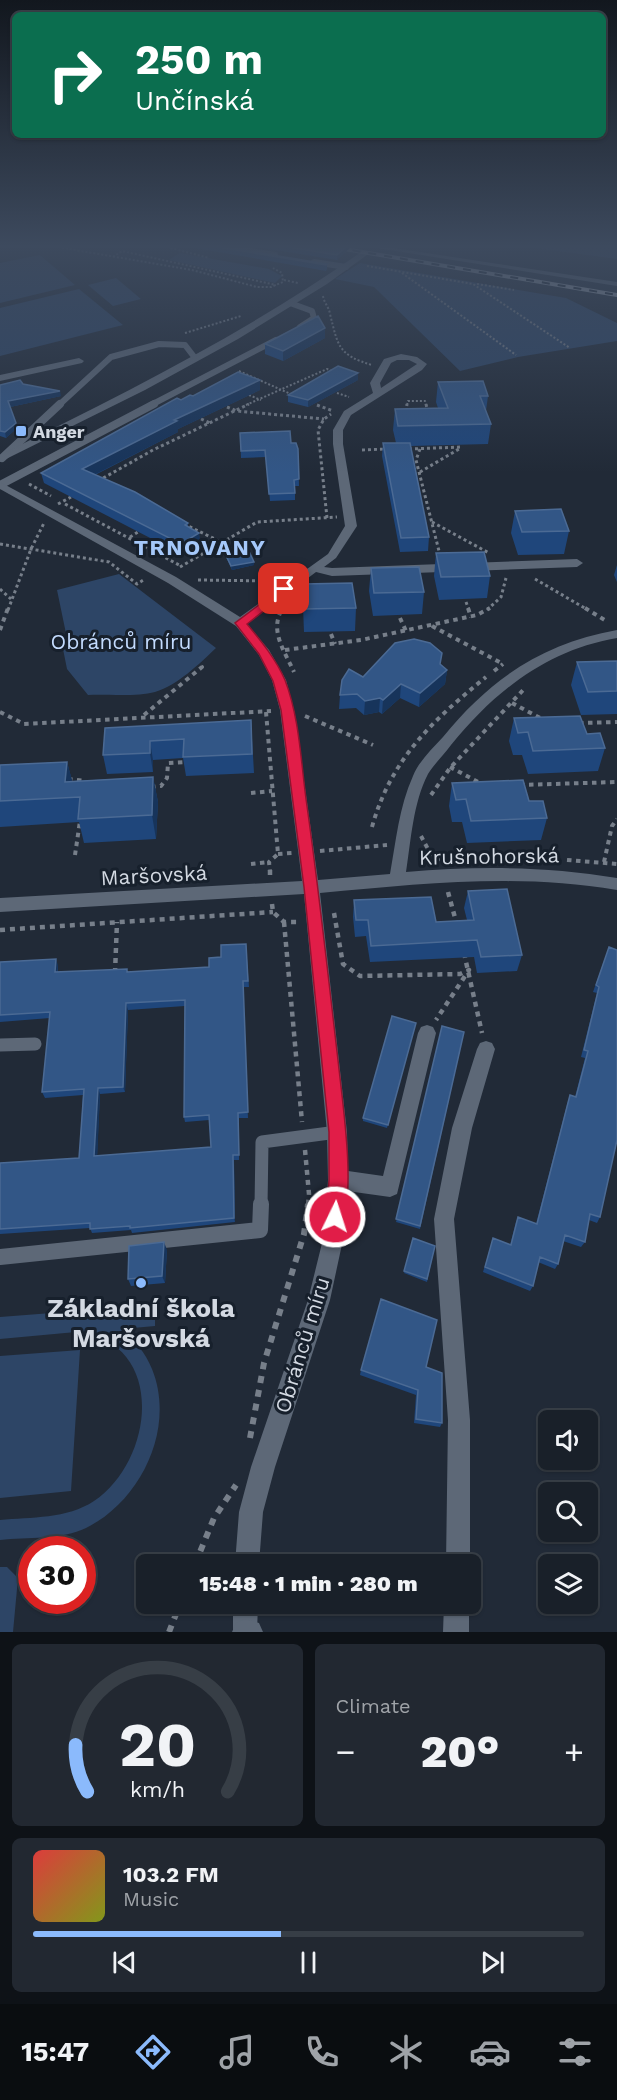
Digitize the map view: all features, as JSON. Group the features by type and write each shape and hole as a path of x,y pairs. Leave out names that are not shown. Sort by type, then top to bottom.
{"street":[{"path":"1,458 195,358 259,321"},
{"path":"240,623 332,556 351,526 338,444 338,429 347,413 419,369 422,364 414,358 403,357 387,361 381,368 375,383 378,393"},
{"path":"0,378 80,361"},
{"name":"Obránců míru","path":"0,484 173,576 240,623 264,653 279,681 287,710 306,852 320,886 337,1132 338,1180 334,1235 319,1300 263,1467 251,1512 248,1554"},
{"path":"315,568 332,572 577,563"},
{"name":"Krušnohorská","path":"397,878 404,843 414,826 420,775 452,735 492,694 530,665 565,646 613,629"},
{"name":"Krušnohorská","path":"320,886 397,878 536,872 617,884"},
{"name":"Maršovská","path":"0,905 320,886"},
{"path":"338,1180 390,1187 427,1033"},
{"path":"458,1554 459,1420 444,1218 462,1128 486,1049"},
{"path":"246,1614 245,1632 250,1632"},
{"path":"456,1632 457,1614"}],"lane":[{"path":"296,329 309,321"},
{"path":"0,484 286,334"},
{"path":"1,458 111,357 149,346 172,344 185,345 195,358"},
{"path":"0,1046 35,1044"},
{"path":"0,1257 260,1230 262,1142 337,1132"}],"path":[{"path":"331,321 333,338 338,348 354,360 381,368"},
{"path":"469,321 516,355"},
{"path":"529,321 570,348"},
{"path":"228,365 297,397"},
{"path":"90,486 185,435 327,369 338,373"},
{"path":"305,380 312,382"},
{"path":"337,393 355,399"},
{"path":"249,395 261,400"},
{"path":"401,399 425,401 431,423"},
{"path":"407,417 405,409 408,401"},
{"path":"317,405 334,412"},
{"path":"227,407 237,411 324,419"},
{"path":"201,419 211,423"},
{"path":"177,432 185,435"},
{"path":"153,446 159,448"},
{"path":"408,449 463,446 420,472"},
{"path":"362,450 397,449"},
{"path":"420,449 416,460 444,568"},
{"path":"127,460 131,462"},
{"path":"98,481 106,484"},
{"path":"61,502 182,566"},
{"path":"76,510 84,506"},
{"path":"0,630 30,549 43,524 57,516"},
{"path":"0,544 110,562 137,584 153,578 165,584 182,566 257,522 350,517"},
{"path":"103,523 110,519"},
{"path":"176,519 221,542"},
{"path":"432,522 529,575 613,629"},
{"path":"187,533 194,528"},
{"path":"129,537 138,532"},
{"path":"157,552 161,550"},
{"path":"285,650 335,644 471,617 493,608 502,596 507,565"},
{"path":"189,580 295,581"},
{"path":"0,589 11,599"},
{"path":"466,602 471,617"},
{"path":"400,618 406,631"},
{"path":"432,626 503,664"},
{"path":"331,634 335,644"},
{"path":"143,716 202,667 198,665"},
{"path":"430,799 450,768 530,683"},
{"path":"492,694 549,723"},
{"path":"0,712 24,724 287,710"},
{"path":"266,712 278,854"},
{"path":"305,716 373,745"},
{"path":"572,723 617,722"},
{"path":"433,758 486,786"},
{"path":"147,788 161,786 167,778 168,763 186,762"},
{"path":"59,777 94,783"},
{"path":"82,781 82,793"},
{"path":"509,785 617,782"},
{"path":"252,794 272,791"},
{"path":"75,855 80,816"},
{"path":"604,862 612,826 617,819"},
{"path":"79,827 86,826"},
{"path":"414,826 429,851 441,862 451,861"},
{"path":"251,864 269,862 278,854 404,843"},
{"path":"560,860 617,864"},
{"path":"249,1440 264,1364 304,1234 309,1194 284,922 273,912 269,862"},
{"path":"444,876 458,928"},
{"path":"320,886 343,964 360,976 460,974 469,970"},
{"path":"0,930 273,912"},
{"path":"115,976 117,922"},
{"path":"463,949 486,1049"},
{"path":"427,1033 469,970"},
{"path":"199,1554 214,1518 238,1481"},
{"path":"169,1632 176,1614"}],"green space":[{"path":"0,321 118,321 123,325 0,356"},
{"path":"409,321 613,321 617,323 617,341 518,357 460,371"},
{"name":"Obránců míru","path":"119,574 216,648 180,679 164,689 148,694 88,695 67,669 63,649 69,648 57,590"},
{"path":"155,1305 155,1326 122,1329 146,1357 158,1392 160,1415 149,1460 123,1500 106,1516 77,1532 55,1536 18,1536 18,1539 0,1540 0,1520 48,1516 72,1511 94,1501 114,1482 130,1459 139,1432 142,1404 138,1379 126,1356 105,1340 76,1332 0,1339 0,1317"},
{"path":"80,1350 71,1491 0,1498 0,1356"},
{"path":"0,1567 7,1567 18,1578 13,1632 0,1632"}],"building":[{"path":"308,321 321,321 325,328 283,351 265,344"},
{"path":"338,366 358,373 308,400 288,395"},
{"path":"238,372 260,380 174,420 177,421 82,469 135,492 188,523 185,525 199,533 181,544 41,473 177,398 181,400 190,395 193,396"},
{"path":"20,380 23,384 60,391 8,401 16,423 5,432 0,431 0,385"},
{"path":"483,381 488,396 480,396 491,424 398,426 395,409 448,408 438,382"},
{"path":"290,431 291,443 296,443 298,449 299,479 294,480 295,493 269,494 265,450 241,451 240,433"},
{"path":"383,443 410,443 429,537 401,538"},
{"path":"561,509 569,531 522,532 515,511"},
{"path":"246,545 254,562 231,566 223,549"},
{"path":"484,552 490,576 441,577 436,553"},
{"path":"419,567 424,592 374,593 371,568"},
{"path":"352,583 356,608 304,609 303,584"},
{"path":"414,639 430,643 442,653 440,664 447,670 420,693 401,684 383,700 380,698 365,701 357,694 340,695 342,680 349,669 363,677 395,643"},
{"path":"617,661 617,691 588,692 577,662"},
{"path":"580,716 587,734 600,733 605,748 533,751 528,732 518,733 514,718"},
{"path":"251,720 252,754 183,757 184,739 150,741 150,753 103,755 105,728"},
{"path":"67,762 65,782 153,777 152,815 78,819 80,797 0,801 0,765"},
{"path":"523,780 529,801 543,801 547,818 471,821 466,799 456,800 452,783"},
{"path":"507,889 522,955 481,957 477,940 371,946 368,920 356,920 354,900 431,897 436,922 474,920 468,891"},
{"path":"246,944 248,981 243,981 248,1112 238,1113 239,1155 233,1155 234,1218 130,1228 130,1226 90,1229 90,1223 0,1229 0,1163 79,1158 84,1089 42,1092 50,1012 0,1015 0,962 56,959 55,972 127,969 127,972 209,967 209,958 221,957 221,945","holes":["185,1000 184,1117 209,1115 211,1147 94,1156 98,1088 123,1087 126,1003"]},
{"path":"609,947 617,950 617,1140 600,1217 590,1214 585,1242 565,1235 558,1264 540,1257 533,1286 485,1267 493,1238 511,1245 518,1217 537,1224 570,1095 576,1097 588,1051 584,1050 599,987 596,985"},
{"path":"392,1016 416,1023 388,1125 363,1118"},
{"path":"442,1026 464,1032 420,1226 396,1219"},
{"path":"413,1238 435,1246 427,1279 404,1271"},
{"path":"164,1242 162,1276 128,1279 129,1246"},
{"path":"381,1299 437,1320 426,1367 442,1373 442,1423 416,1419 418,1390 361,1370"}],"place":[{"name":"Anger","path":"21,431"},
{"name":"Základní škola Maršovská","path":"141,1283"}],"district":[{"name":"TRNOVANY","path":"200,547"}],"route":[{"path":"284,589 240,623 264,653 279,681 287,710 311,887 337,1132 338,1180 335,1217"}]}
